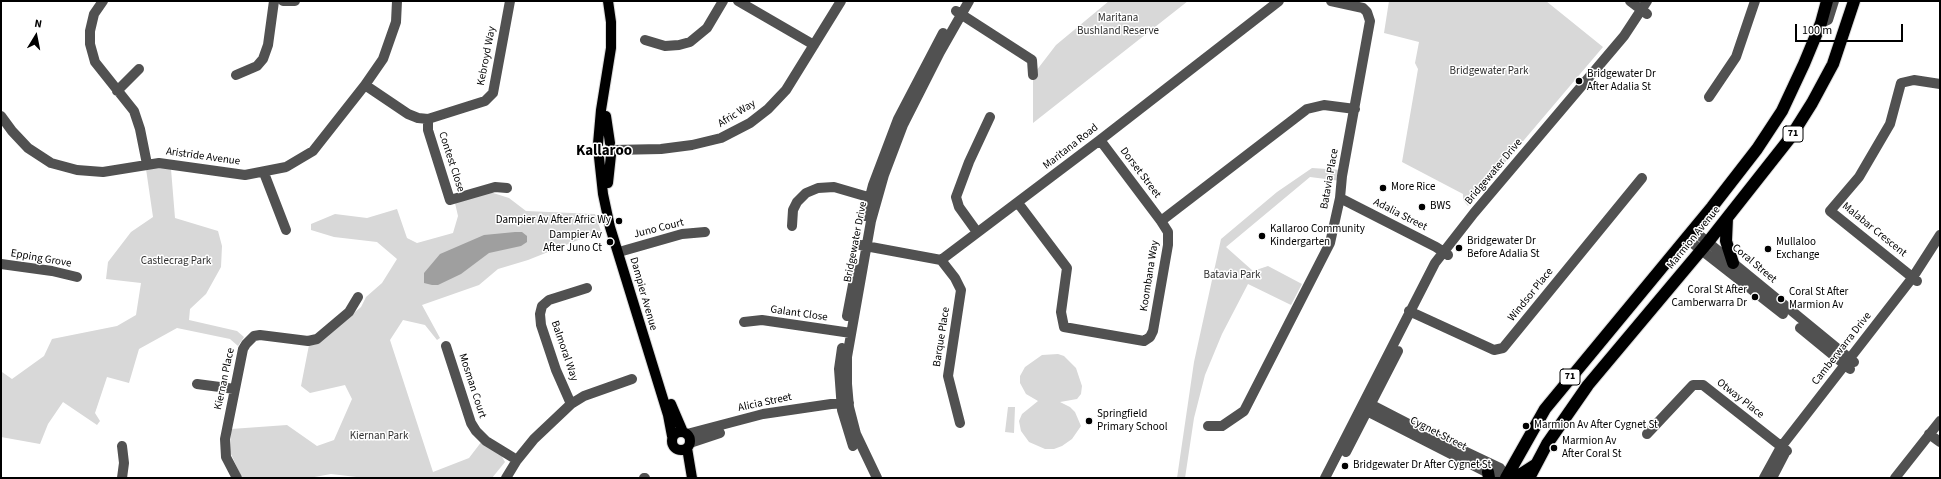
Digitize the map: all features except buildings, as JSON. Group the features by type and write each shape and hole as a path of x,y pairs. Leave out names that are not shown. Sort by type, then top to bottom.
{"highway":[{"name":"Marmion Avenue","path":"1507,478 1545,409 1690,234 1757,149 1782,111 1821,23 1827,1"},
{"name":"Marmion Avenue","path":"1529,478 1535,465 1563,420 1588,385 1705,246 1790,138 1812,103 1833,64 1854,1"},
{"path":"1727,218 1726,241 1733,263"},
{"path":"1507,478 1521,474 1535,465"}],"main road":[{"path":"598,144 604,141 611,149 604,158 599,157 596,150 598,144 600,110 611,48 611,22 608,1"},
{"name":"Dampier Avenue","path":"614,1 617,21 617,49 606,123 611,149 608,170 608,186 622,251 668,415 672,445 685,441"},
{"name":"Dampier Avenue","path":"599,157 603,194 610,226 622,251 673,410 685,441 692,478"},
{"path":"672,436 677,432 685,441"},
{"name":"Dampier Avenue","path":"685,441 682,461 686,478"}],"street":[{"path":"103,1 94,14 90,31 90,44 95,62 134,111 147,164"},
{"path":"236,75 257,66 263,59 268,46 274,1"},
{"path":"283,1 295,1"},
{"name":"Aristride Avenue","path":"1,117 28,148 51,163 77,170 103,172 159,163 245,175 286,167 313,151 366,85 386,52 396,22 397,1"},
{"name":"Kebroyd Way","path":"428,119 485,101 493,93 510,1"},
{"path":"646,40 665,46 679,46 690,42 707,28 723,1"},
{"path":"738,1 814,45"},
{"name":"Afric Way","path":"611,149 662,149 692,146 722,138 750,123 768,109 786,90 841,1"},
{"name":"Bridgewater Drive","path":"869,478 849,435 845,406 848,333 863,246 874,199 903,125 958,13 962,1"},
{"name":"Bridgewater Drive","path":"958,13 969,1"},
{"name":"Maritana Road","path":"941,260 1018,203 1279,1"},
{"name":"Batavia Place","path":"1208,426 1222,426 1244,411 1327,250 1340,198 1342,176 1370,21 1367,12 1358,7 1331,1"},
{"path":"1630,1 1644,13"},
{"name":"Bridgewater Drive","path":"1644,13 1647,1"},
{"name":"Bridgewater Drive","path":"1333,478 1412,312 1430,284 1446,254 1623,48 1644,13 1655,1"},
{"path":"1709,97 1736,57 1755,1"},
{"path":"1821,23 1828,20 1834,1"},
{"path":"958,13 1032,60 1033,75"},
{"path":"117,91 139,69"},
{"name":"Malabar Crescent","path":"1915,279 1830,211 1859,177 1890,124 1901,83 1914,80 1940,84"},
{"path":"366,85 408,114 418,118 428,119"},
{"path":"1161,220 1307,109 1324,104 1354,109"},
{"path":"977,232 957,204 956,197 969,162 990,117"},
{"name":"Contest Close","path":"428,119 428,130 450,200 495,187 507,188"},
{"name":"Dorset Street","path":"1100,140 1161,220"},
{"path":"264,172 268,187 286,230"},
{"name":"Windsor Place","path":"1412,312 1494,350 1503,348 1642,178"},
{"path":"792,226 793,210 797,202 806,193 818,188 834,187 874,199"},
{"name":"Adalia Street","path":"1340,198 1446,254"},
{"name":"Koombana Way","path":"1018,203 1067,268 1061,312 1064,327 1137,341 1144,341 1150,337 1154,326 1169,240 1168,232 1161,220"},
{"name":"Juno Court","path":"622,251 682,234 705,232"},
{"name":"Coral Street","path":"1690,234 1850,363"},
{"name":"Camberwarra Drive","path":"1915,279 1940,235"},
{"path":"863,246 941,260"},
{"name":"Coral Street","path":"1705,246 1733,263 1850,363"},
{"name":"Camberwarra Drive","path":"1764,478 1784,449 1940,247"},
{"name":"Barque Place","path":"941,260 956,278 961,290 948,376 960,423"},
{"name":"Epping Grove","path":"1,264 52,271 77,277"},
{"name":"Balmoral Way","path":"571,404 556,370 541,325 540,314 542,306 549,300 587,288"},
{"name":"Kiernan Place","path":"237,478 228,464 225,439 243,349 249,340 260,334 308,341 317,339 349,312 358,297"},
{"name":"Galant Close","path":"744,322 762,320 848,333"},
{"name":"Mosman Court","path":"446,346 471,423 476,431 486,440 517,460"},
{"path":"506,478 517,460 544,428 571,404 584,396 632,379"},
{"path":"196,384 235,389"},
{"name":"Otway Place","path":"1647,434 1693,385 1703,385 1784,449"},
{"name":"Bridgewater Drive","path":"845,406 856,434 877,478"},
{"name":"Alicia Street","path":"685,441 763,414 845,406"},
{"name":"Bridgewater Drive","path":"1325,478 1366,406"},
{"name":"Cygnet Street","path":"1366,406 1500,468 1507,478"},
{"name":"Cygnet Street","path":"1366,406 1489,475 1507,478"},
{"path":"1895,478 1940,421"},
{"path":"1929,434 1940,442"},
{"path":"122,446 124,463 122,478"},
{"name":"Camberwarra Drive","path":"1772,478 1784,449"}],"green space":[{"name":"Maritana Bushland Reserve","path":"1109,1 1188,1 1033,123 1033,75 1056,45"},
{"name":"Bridgewater Park","path":"1389,1 1546,1 1603,47 1468,206 1463,200 1463,194 1402,162 1418,69 1415,63 1419,42 1384,33"},
{"name":"Castlecrag Park","path":"159,167 171,169 175,218 218,231 222,246 221,267 206,294 190,309 189,320 237,331 244,337 238,346 230,339 177,328 139,349 129,383 107,377 95,413 100,421 97,425 63,402 48,424 40,444 1,437 2,372 12,379 44,356 52,339 117,326 136,315 141,283 106,279 108,262 131,232 153,217 146,169"},
{"name":"Batavia Park","path":"1312,168 1342,170 1341,181 1310,177 1226,247 1253,271 1268,266 1302,284 1291,305 1248,284 1222,334 1205,375 1194,418 1185,478 1177,478 1194,362 1221,239 1277,192"},
{"name":"Kiernan Park","path":"490,192 509,198 526,211 595,214 601,231 528,260 498,269 479,285 422,305 440,338 437,340 425,325 403,320 390,340 433,472 469,458 482,441 501,455 505,462 492,478 365,478 331,474 309,478 242,478 230,452 231,429 287,425 317,446 334,440 352,399 345,385 310,393 301,386 309,345 316,344 361,307 366,297 382,283 397,259 377,242 334,237 311,230 311,224 335,214 367,218 397,209 407,238 417,243 453,233 458,216 455,203"},
{"path":"1058,354 1064,356 1076,368 1082,386 1081,394 1077,399 1060,402 1070,407 1075,412 1081,426 1072,439 1062,446 1054,449 1045,449 1029,442 1021,431 1019,421 1022,414 1038,401 1026,394 1020,383 1020,376 1025,367 1042,355"},
{"path":"1008,407 1015,407 1014,433 1005,432"}],"shaded area":[{"path":"522,232 527,236 527,242 521,246 489,253 461,274 438,285 424,283 424,273 440,254 484,235"}],"place":[{"name":"Bridgewater Dr After Adalia St","path":"1579,81"},
{"name":"More Rice","path":"1383,188"},
{"name":"BWS","path":"1422,207"},
{"name":"Dampier Av After Afric Wy","path":"619,221"},
{"name":"Kallaroo Community Kindergarten","path":"1262,236"},
{"name":"Dampier Av After Juno Ct","path":"610,242"},
{"name":"Bridgewater Dr Before Adalia St","path":"1459,248"},
{"name":"Mullaloo Exchange","path":"1768,249"},
{"name":"Coral St After Camberwarra Dr","path":"1755,297"},
{"name":"Coral St After Marmion Av","path":"1781,299"},
{"name":"Springfield Primary School","path":"1089,421"},
{"name":"Marmion Av After Cygnet St","path":"1526,426"},
{"name":"Marmion Av After Coral St","path":"1554,448"},
{"name":"Bridgewater Dr After Cygnet St","path":"1345,466"}],"district":[{"name":"Kallaroo","path":"604,152"}]}
